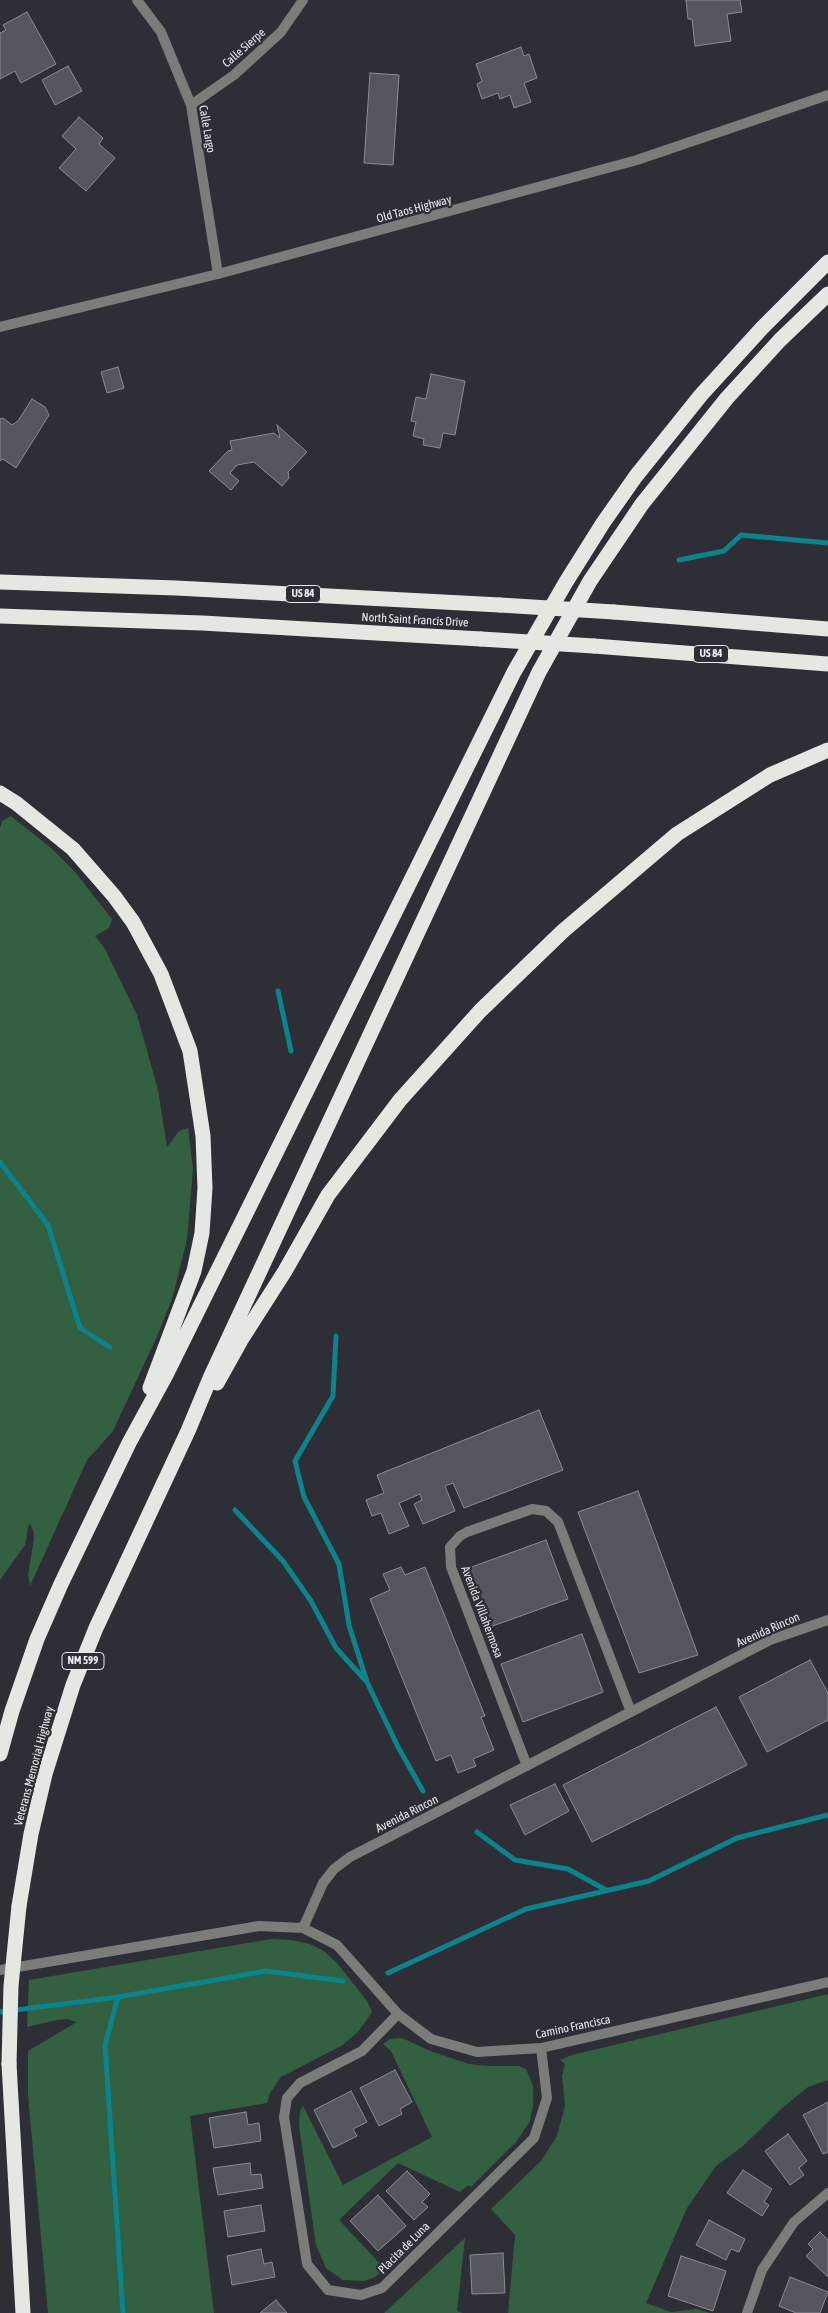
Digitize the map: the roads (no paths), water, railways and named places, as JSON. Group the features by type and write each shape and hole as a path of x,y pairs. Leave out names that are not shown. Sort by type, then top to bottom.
{"highway":[{"path":"0,1754 12,1711 37,1639 61,1584 129,1443 166,1375 514,672 566,582 603,523 636,476 701,395 762,328 828,262"},
{"path":"188,1431 211,1376 543,664 590,581 642,504 727,398 780,340 828,294"},
{"name":"North Saint Francis Drive","path":"0,582 213,589 500,605 824,628"},
{"name":"North Saint Francis Drive","path":"0,616 202,623 481,639 828,664"},
{"path":"188,1431 241,1340 285,1271 328,1195 375,1131 454,1038 563,931 676,834 770,775 828,750"},
{"path":"0,793 24,809 73,849 92,869 133,922 161,974 175,1009 190,1051 198,1090 204,1136 205,1188 202,1233 194,1271 129,1443"},
{"name":"Veterans Memorial Highway","path":"23,2313 9,2064 11,1986 19,1906 31,1834 45,1774 73,1685 96,1628 188,1431"}],"street":[{"name":"Calle Largo","path":"137,0 161,32 191,105 218,274"},
{"name":"Calle Sierpe","path":"191,105 234,75 282,32 303,0"},
{"name":"Old Taos Highway","path":"0,327 218,274 637,160 828,95"},
{"name":"Avenida Villahermosa","path":"527,1766 451,1567 450,1547 460,1536 467,1532 532,1509 546,1511 553,1515 563,1530 631,1712"},
{"name":"Avenida Rincon","path":"303,1928 324,1884 342,1862 770,1640 828,1620"},
{"path":"0,1970 259,1926 303,1928"},
{"name":"Camino Francisca","path":"303,1928 337,1945 398,2014 431,2040 477,2052 541,2048 828,1982"},
{"name":"Placita de Luna","path":"398,2014 362,2051 300,2082 287,2098 284,2117 307,2264 328,2290 361,2296 382,2288 534,2138 547,2098 541,2048"},
{"path":"747,2313 762,2270 794,2222 828,2193"}],"waterway":[{"path":"679,560 724,551 741,535 828,543"},
{"path":"278,991 291,1051"},
{"path":"0,1162 48,1225 80,1328 110,1347"},
{"path":"336,1336 333,1396 295,1461 304,1497 339,1564 349,1625 367,1682 398,1747 423,1791"},
{"path":"235,1510 283,1561 311,1601 336,1648 365,1680"},
{"path":"388,1973 526,1909 649,1881 737,1838 828,1815"},
{"path":"477,1832 515,1860 568,1869 606,1890"},
{"path":"0,2012 118,1997 266,1971 343,1981"},
{"path":"118,1997 105,2045 123,2313"}]}
